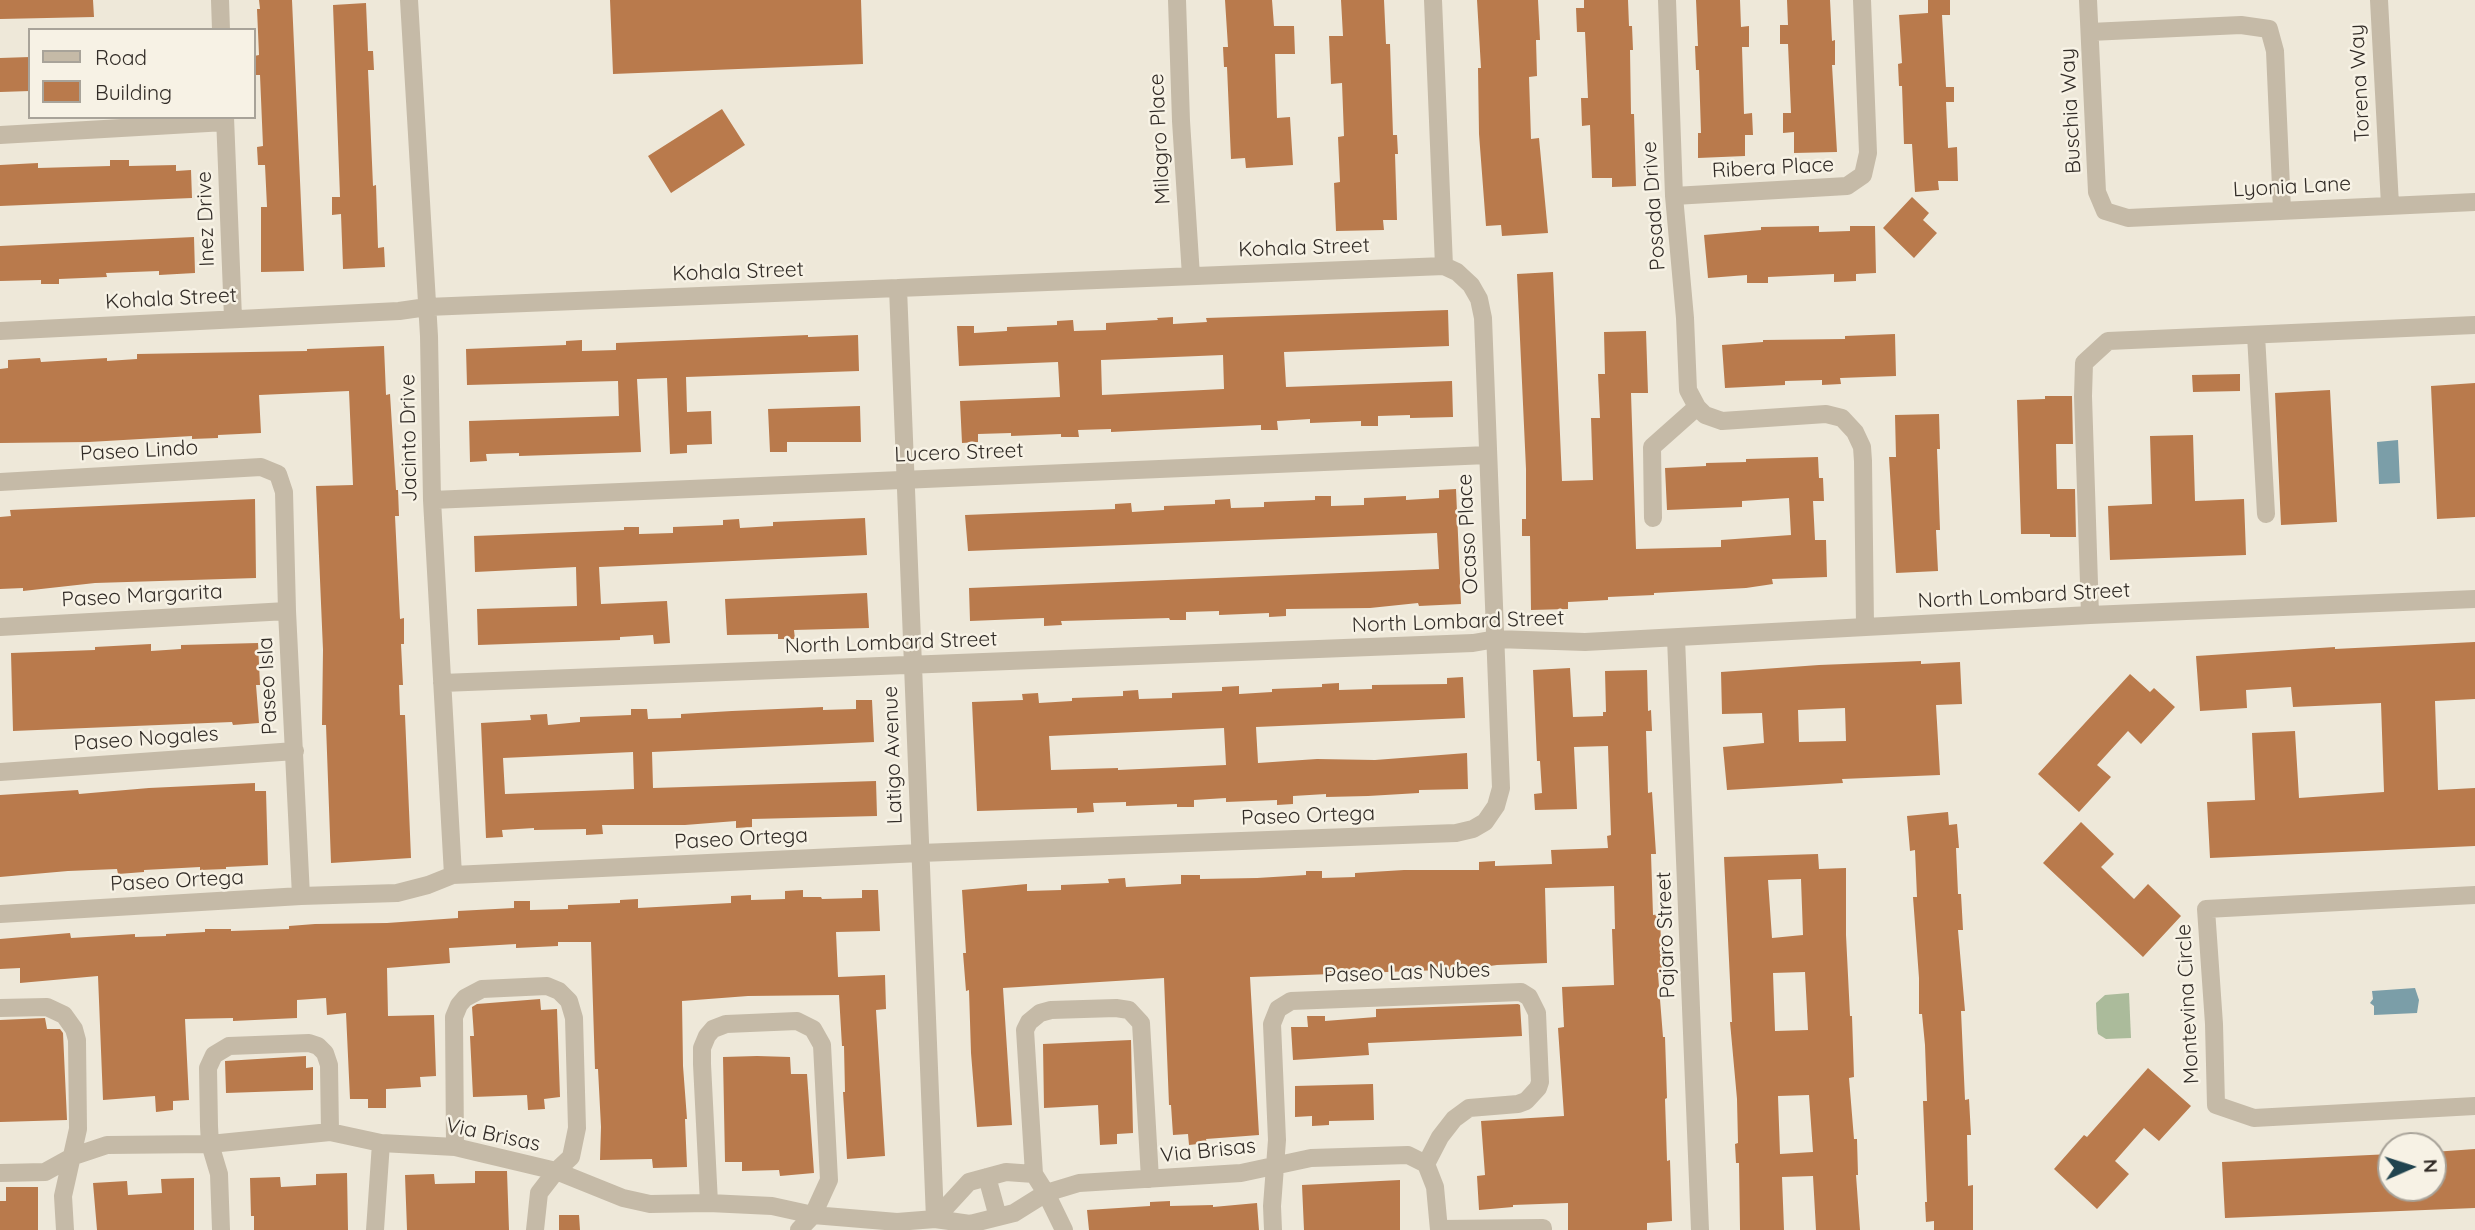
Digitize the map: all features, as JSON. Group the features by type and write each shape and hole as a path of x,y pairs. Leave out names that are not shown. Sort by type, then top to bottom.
{"street":[{"path":"220,0 221,28"},
{"name":"Jacinto Drive","path":"410,0 427,307 432,500 453,875"},
{"name":"Milagro Place","path":"1177,0 1181,121 1191,276"},
{"path":"1433,0 1444,266"},
{"name":"Posada Drive","path":"1667,0 1674,196 1685,318 1688,390 1697,407"},
{"name":"Ribera Place","path":"1674,196 1847,186 1863,175 1868,153 1862,0"},
{"name":"Buschia Way","path":"2088,0 2097,192 2105,211 2111,213"},
{"name":"Torena Way","path":"2379,0 2390,205"},
{"path":"2090,32 2241,25 2269,29 2275,51 2282,210"},
{"path":"0,135 225,120"},
{"name":"Inez Drive","path":"225,120 233,318"},
{"name":"Lyonia Lane","path":"2111,213 2128,218 2475,202"},
{"name":"Kohala Street","path":"0,331 398,311 427,307 1444,266"},
{"name":"Ocaso Place","path":"1444,266 1457,272 1471,285 1479,299 1483,318 1501,788 1496,806 1485,822"},
{"name":"Latigo Avenue","path":"898,289 935,1226"},
{"path":"2090,615 2084,363 2108,341 2475,325"},
{"path":"2256,335 2266,514"},
{"path":"1653,518 1652,447 1697,407 1705,415 1722,421 1826,414 1842,418 1855,432 1862,447 1865,626"},
{"name":"Lucero Street","path":"432,500 1488,455"},
{"name":"Paseo Lindo","path":"0,482 261,467 278,474"},
{"name":"Paseo Isla","path":"278,474 285,492 287,611 301,896"},
{"name":"North Lombard Street","path":"442,683 1473,643 1496,639 1586,642 2090,615 2475,599"},
{"name":"Paseo Margarita","path":"0,627 287,611"},
{"name":"Pajaro Street","path":"1676,638 1700,1230"},
{"name":"Paseo Nogales","path":"0,772 295,751"},
{"name":"Paseo Ortega","path":"0,914 397,893 453,875 920,853 1456,833 1473,829 1485,822"},
{"name":"Montevina Circle","path":"2475,895 2206,909 2216,1105 2254,1118 2475,1107"},
{"path":"455,1147 454,1017 459,1005 465,998 482,989 547,986 559,991 569,1001 574,1018 577,1128 571,1157 539,1193 535,1230"},
{"name":"Paseo Las Nubes","path":"1275,1167 1277,1140 1272,1024 1278,1009 1291,1001 1515,991 1528,997 1537,1013 1538,1088 1526,1101 1518,1104 1469,1108 1454,1119 1440,1137 1426,1164"},
{"path":"0,1008 47,1007 64,1015 75,1029 78,1118 74,1156 63,1196 65,1230"},
{"path":"1064,1230 1034,1174 1025,1049 1029,1022 1040,1013 1051,1010 1116,1008 1129,1010 1136,1015 1144,1033 1150,1180"},
{"path":"709,1203 702,1064 702,1048 707,1036 713,1029 726,1024 797,1021 813,1029 822,1045 829,1180 813,1215 799,1230"},
{"path":"221,1230 219,1174 210,1144 208,1068 214,1055 229,1046 309,1043 318,1046 325,1053 329,1065 330,1132"},
{"name":"Via Brisas","path":"0,1173 45,1172 74,1156 107,1145 210,1144 330,1132 381,1143 455,1147 556,1171 623,1198 650,1204 772,1206 813,1215 935,1226 970,1224 1014,1213 1046,1193 1079,1183 1241,1173 1311,1158 1408,1155 1426,1164"},
{"path":"375,1230 381,1143"},
{"path":"1426,1164 1435,1187 1439,1230 1543,1230"},
{"path":"1273,1230 1275,1167"},
{"path":"935,1226 970,1182 1006,1172 1034,1174"},
{"path":"988,1177 998,1217"}],"green space":[{"path":"2129,993 2131,1038 2106,1039 2098,1034 2096,1003 2105,995"}],"water":[{"path":"2398,440 2400,483 2379,484 2377,442"},
{"path":"2415,988 2419,1000 2417,1013 2374,1015 2374,1006 2370,1003 2373,999 2372,991"}],"building":[{"path":"0,0 93,0 94,17 0,19"},
{"path":"259,0 292,0 304,271 261,272 261,207 267,207 265,165 258,165 257,147 263,146 260,75 256,75 256,56 259,55 257,9 260,9"},
{"path":"610,0 861,0 863,64 613,74"},
{"path":"1225,0 1272,0 1274,26 1294,26 1295,54 1275,54 1277,118 1290,117 1293,165 1246,168 1245,158 1231,159 1227,67 1224,67 1223,47 1228,47"},
{"path":"1341,0 1384,0 1386,44 1390,44 1393,135 1397,135 1398,154 1395,154 1397,220 1383,220 1384,230 1336,231 1334,183 1340,182 1338,137 1344,136 1342,83 1331,84 1329,36 1343,36"},
{"path":"1477,0 1538,0 1540,40 1536,40 1537,76 1529,77 1531,139 1539,138 1548,233 1502,236 1501,225 1486,226 1479,134 1478,68 1481,68"},
{"path":"1584,0 1628,0 1629,26 1632,26 1631,114 1634,114 1636,186 1612,187 1612,178 1592,178 1590,125 1582,126 1581,98 1588,98 1585,32 1577,32 1576,8 1584,8"},
{"path":"1696,0 1740,0 1741,27 1749,26 1749,47 1742,47 1744,114 1752,113 1753,135 1745,135 1745,156 1698,158 1698,133 1701,133 1699,70 1696,70 1695,46 1698,46"},
{"path":"1787,0 1830,0 1832,41 1835,40 1835,65 1832,65 1837,152 1794,153 1794,132 1783,133 1783,113 1791,113 1788,44 1780,44 1780,25 1788,25"},
{"path":"1928,0 1950,0 1950,15 1942,15 1946,87 1954,87 1954,102 1946,102 1948,148 1957,147 1958,181 1938,181 1939,190 1915,192 1912,144 1904,144 1902,86 1899,86 1898,64 1902,63 1899,15 1928,13"},
{"path":"366,3 368,51 373,51 374,70 368,70 373,186 376,185 378,248 384,247 385,267 343,269 341,214 332,215 332,197 340,197 333,5"},
{"path":"28,57 28,91 0,92 0,58"},
{"path":"722,109 745,145 671,193 648,156"},
{"path":"110,160 129,160 129,166 176,165 176,171 191,170 192,198 0,206 0,165 38,163 38,168 110,166"},
{"path":"1912,197 1929,213 1923,220 1937,233 1914,258 1883,228"},
{"path":"1819,226 1819,232 1850,231 1850,226 1875,226 1876,273 1856,274 1856,281 1834,282 1834,274 1768,277 1768,283 1747,283 1747,275 1708,278 1704,235 1761,230 1761,227"},
{"path":"194,237 195,273 106,273 107,277 59,279 59,284 41,284 41,280 0,281 0,246"},
{"path":"1553,272 1562,481 1593,480 1591,418 1600,418 1598,374 1605,374 1604,332 1646,331 1648,393 1631,393 1636,549 1721,547 1721,540 1791,535 1789,498 1742,501 1742,507 1667,510 1665,468 1746,462 1746,459 1818,457 1819,478 1823,478 1824,501 1813,501 1815,540 1826,540 1827,577 1772,579 1773,584 1746,588 1608,597 1608,600 1568,602 1568,609 1531,610 1530,536 1522,536 1522,519 1526,519 1526,469 1517,274"},
{"path":"1448,310 1449,346 1284,352 1286,387 1452,381 1453,417 1378,416 1378,426 1361,426 1361,421 1277,421 1278,430 1261,430 1261,425 1111,432 1111,429 1078,430 1079,437 1061,437 1061,434 978,434 978,442 962,443 960,401 1060,397 1058,362 959,366 957,326 974,326 974,333 1007,331 1007,327 1057,325 1057,321 1073,320 1074,331 1106,330 1106,323 1173,317 1173,324 1207,322 1206,318","holes":["1223,355 1224,389 1102,395 1101,360"]},
{"path":"1895,334 1896,376 1840,378 1841,384 1822,385 1822,380 1785,381 1785,385 1725,388 1722,345 1763,340 1845,339 1845,336"},
{"path":"858,335 859,371 686,377 687,412 711,411 712,444 687,445 687,453 670,454 667,378 637,379 641,452 519,456 519,453 486,454 487,461 470,462 469,421 619,416 618,381 467,385 466,349 566,345 566,341 582,340 582,351 616,350 616,343"},
{"path":"384,346 386,395 390,394 398,490 399,516 395,516 400,619 404,618 404,644 401,644 403,685 399,685 400,715 405,715 411,858 331,863 326,725 322,725 323,650 316,486 353,485 349,391 259,395 261,433 192,439 192,436 89,442 0,443 0,369 8,368 8,360 40,358 41,362 107,358 107,361 137,359 137,354 307,351"},
{"path":"2240,374 2240,391 2193,392 2192,375"},
{"path":"2475,383 2475,517 2437,519 2431,386"},
{"path":"2330,390 2337,522 2281,525 2275,393"},
{"path":"2045,396 2072,396 2073,444 2056,444 2057,489 2075,489 2076,537 2021,534 2017,400 2045,399"},
{"path":"860,406 861,442 787,442 787,452 770,452 768,409"},
{"path":"1939,414 1940,449 1937,449 1940,530 1936,530 1938,571 1896,573 1889,457 1896,457 1895,415"},
{"path":"2193,435 2195,501 2244,499 2246,555 2110,560 2108,506 2152,504 2150,436"},
{"path":"1456,489 1461,604 1419,606 1418,603 1370,608 1286,609 1286,616 1269,617 1269,613 1219,615 1219,611 1186,612 1186,620 1169,618 1061,621 1062,625 1044,626 1044,618 970,621 969,588 1439,569 1437,533 968,551 965,515 1115,509 1115,504 1131,503 1132,512 1164,510 1164,506 1215,504 1215,500 1230,499 1231,508 1264,507 1264,502 1315,500 1315,496 1331,496 1331,506 1364,505 1364,498 1439,498 1439,490"},
{"path":"255,499 256,578 95,583 23,591 23,588 0,589 0,517 11,516 10,510"},
{"path":"865,518 867,555 599,567 601,604 667,601 670,643 654,644 653,635 620,637 620,640 478,645 477,609 577,606 576,567 475,572 474,536 624,530 624,527 639,527 639,534 673,533 673,527 723,525 723,520 739,519 740,528 773,526 773,522"},
{"path":"867,593 869,628 794,630 795,639 778,639 778,634 727,635 725,599"},
{"path":"2475,642 2475,699 2435,701 2438,790 2475,788 2475,846 2210,858 2207,802 2255,800 2252,733 2295,731 2299,798 2384,792 2381,703 2293,707 2291,687 2246,690 2247,708 2200,711 2196,656"},
{"path":"258,643 260,685 256,685 259,723 13,731 11,653 95,650 95,647 151,644 151,651 181,649 181,645"},
{"path":"1960,662 1962,704 1936,705 1940,775 1842,779 1843,783 1727,790 1723,747 1764,743 1762,713 1722,714 1721,672 1819,665","holes":["1845,708 1846,741 1799,742 1798,710"]},
{"path":"1570,668 1573,717 1603,716 1603,712 1606,712 1605,671 1647,670 1648,711 1651,710 1652,731 1646,731 1648,793 1652,792 1656,854 1651,854 1653,915 1660,914 1662,974 1658,974 1665,1037 1667,1161 1670,1160 1672,1221 1647,1223 1647,1230 1568,1230 1568,1203 1513,1205 1479,1210 1477,1176 1485,1175 1481,1121 1564,1116 1558,1028 1564,1027 1562,987 1614,985 1614,886 1545,888 1547,963 1469,969 1250,977 1259,1135 1206,1139 1207,1143 1189,1145 1188,1134 1173,1135 1169,1105 1164,978 1003,988 1012,1125 977,1127 969,990 966,991 963,953 966,953 962,890 1027,884 1027,891 1061,890 1061,885 1109,883 1108,879 1125,878 1126,887 1181,884 1181,875 1200,875 1200,879 1257,878 1306,875 1306,871 1322,871 1322,878 1355,877 1355,873 1404,870 1479,870 1479,862 1495,861 1495,866 1552,864 1551,850 1608,848 1607,836 1611,835 1608,746 1574,747 1577,809 1535,810 1534,794 1542,793 1540,761 1537,761 1533,670"},
{"path":"2130,674 2150,692 2154,688 2175,707 2141,744 2128,731 2097,765 2111,777 2079,812 2038,774"},
{"path":"1463,677 1465,718 1256,727 1258,763 1317,759 1375,760 1467,753 1468,789 1419,790 1419,793 1368,796 1293,796 1293,804 1277,805 1277,800 1226,802 1226,798 1194,800 1194,807 1177,807 1177,804 1126,806 1126,802 1093,803 1094,812 1077,813 1077,808 977,811 972,702 1023,700 1022,694 1038,693 1039,703 1072,701 1072,698 1123,696 1123,691 1138,690 1139,699 1172,698 1172,693 1222,691 1222,687 1239,686 1239,694 1272,692 1272,689 1322,687 1322,684 1339,683 1339,690 1372,689 1372,685 1447,684 1447,678","holes":["1224,728 1226,765 1051,770 1049,736"]},
{"path":"856,700 872,700 874,742 652,752 653,788 876,781 877,816 752,819 752,827 736,828 736,821 685,825 602,825 603,834 586,835 586,829 534,828 502,830 503,837 486,838 481,723 531,720 530,715 547,714 548,725 580,722 580,717 631,715 631,709 647,709 648,719 681,718 681,714 732,711 823,707 823,710 856,709","holes":["633,752 634,789 505,794 503,758"]},
{"path":"255,783 255,791 266,791 268,865 226,869 200,870 200,867 144,870 118,874 117,869 68,871 0,877 0,795 78,790 79,794"},
{"path":"1948,812 1949,825 1957,824 1959,848 1956,848 1958,894 1961,894 1963,930 1958,930 1965,1011 1961,1011 1965,1100 1969,1099 1971,1135 1967,1135 1968,1186 1973,1185 1973,1230 1934,1230 1934,1221 1926,1222 1923,1101 1927,1101 1925,1045 1922,1014 1919,1014 1913,897 1917,897 1915,850 1910,851 1907,816"},
{"path":"2081,822 2114,854 2101,867 2134,899 2148,884 2181,916 2143,957 2043,863"},
{"path":"1818,854 1819,869 1846,868 1846,935 1854,1077 1849,1078 1854,1139 1857,1139 1856,1175 1860,1230 1816,1230 1813,1176 1782,1177 1784,1230 1740,1230 1739,1163 1736,1163 1735,1144 1738,1143 1737,1099 1730,1022 1724,857","holes":["1801,879 1803,935 1772,938 1768,880","1805,972 1808,1030 1775,1031 1773,973","1809,1095 1813,1152 1780,1154 1778,1096"]},
{"path":"803,890 803,897 822,899 862,898 862,890 878,890 880,931 836,932 838,977 885,975 886,1009 876,1010 885,1156 847,1159 843,1092 844,1046 839,995 748,996 682,1001 687,1167 653,1168 652,1159 600,1160 601,1127 598,1069 595,1069 591,942 558,942 558,946 516,948 516,944 449,948 450,963 387,968 388,1016 434,1015 436,1076 420,1077 421,1087 386,1089 386,1108 368,1108 368,1099 350,1099 346,1013 327,1015 326,998 297,1000 297,1018 233,1021 233,1018 185,1019 189,1100 173,1101 173,1110 156,1112 155,1096 103,1100 98,976 20,983 20,968 0,969 0,939 70,933 71,938 135,934 135,937 166,936 205,932 205,929 289,929 289,926 315,924 458,918 458,911 514,908 514,901 530,901 530,910 568,909 568,905 620,903 620,900 638,899 638,908 731,903 731,896 751,895 751,900 785,899 785,891"},
{"path":"540,999 541,1010 557,1009 560,1097 544,1099 545,1109 528,1110 527,1095 473,1097 470,1036 474,1036 472,1007 477,1004"},
{"path":"1518,1004 1522,1036 1368,1043 1369,1055 1293,1060 1291,1027 1308,1027 1307,1016 1325,1016 1325,1021 1376,1017 1376,1009"},
{"path":"45,1018 47,1029 60,1029 63,1033 67,1120 0,1122 0,1020"},
{"path":"1131,1040 1133,1133 1117,1134 1117,1144 1100,1145 1098,1105 1044,1108 1043,1044"},
{"path":"306,1056 306,1068 313,1067 313,1090 226,1093 225,1061"},
{"path":"723,1057 790,1057 791,1074 807,1074 814,1173 780,1176 779,1170 742,1171 742,1162 725,1162"},
{"path":"2148,1068 2191,1106 2159,1141 2144,1128 2115,1161 2129,1174 2097,1209 2054,1169 2084,1135 2087,1137"},
{"path":"1373,1084 1374,1120 1329,1121 1329,1125 1312,1126 1312,1116 1295,1117 1295,1086"},
{"path":"2475,1149 2475,1208 2225,1218 2222,1162 2377,1155 2377,1202 2447,1202 2447,1151"},
{"path":"475,1171 507,1171 509,1230 407,1230 405,1175 434,1174 435,1184 475,1183"},
{"path":"347,1173 348,1230 254,1230 250,1178 280,1177 281,1187 316,1185 316,1174"},
{"path":"194,1178 194,1230 97,1230 93,1183 127,1181 128,1195 162,1193 161,1179"},
{"path":"1400,1180 1400,1230 1304,1230 1302,1185"},
{"path":"6,1187 38,1187 38,1230 0,1230 0,1201 6,1201"},
{"path":"1170,1201 1170,1206 1213,1207 1257,1203 1259,1230 1089,1230 1087,1210 1150,1206 1150,1202"},
{"path":"559,1215 579,1215 580,1230 559,1230"}]}
